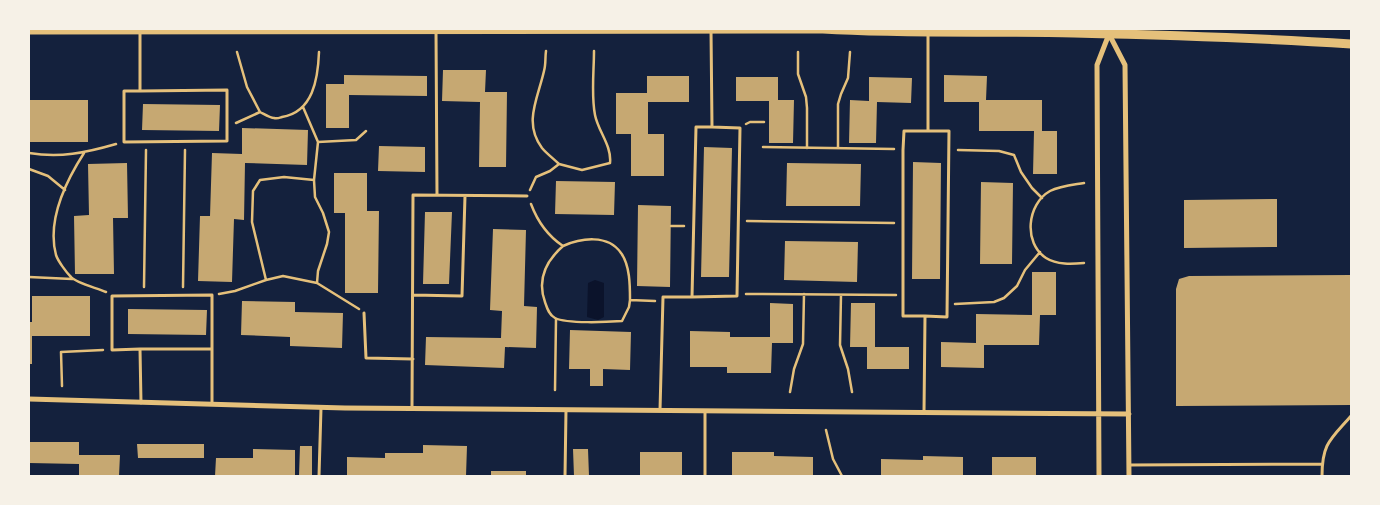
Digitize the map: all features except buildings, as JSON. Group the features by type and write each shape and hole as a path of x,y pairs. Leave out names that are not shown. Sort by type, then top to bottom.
{"main road":[{"path":"29,30 824,29 885,33 1109,32 1351,44"}],"street":[{"path":"1099,476 1097,65 1109,32"},
{"path":"1109,32 1125,65 1129,476"},
{"path":"29,399 321,408 1129,414"}],"lane":[{"path":"436,29 437,196"},
{"path":"711,29 712,127"},
{"path":"140,30 140,91"},
{"path":"928,33 928,131"},
{"path":"227,90 227,128 227,141 124,142 124,91 227,90"},
{"path":"660,410 663,297 692,297 738,296 740,128 696,127 692,297"},
{"path":"904,131 949,131 949,150 947,317 902,316 904,131"},
{"path":"412,408 413,195 527,196"},
{"path":"413,295 462,296 465,196"},
{"path":"212,349 112,350 112,296 212,295 212,349 212,405"},
{"path":"364,313 366,358 413,359"},
{"path":"924,412 925,316"},
{"path":"140,349 141,403"},
{"path":"319,476 321,408"},
{"path":"566,410 566,476"},
{"path":"705,410 705,476"},
{"path":"1322,476 1322,464 1326,446 1351,416"},
{"path":"1129,465 1322,464"}],"path":[{"path":"546,51 545,68 535,102 532,121 535,136 543,149 559,164 582,170 610,163 611,155 597,125 594,112 594,51"},
{"path":"237,52 247,87 260,112 274,118 290,116 303,107 312,93 318,71 319,52"},
{"path":"798,52 798,74 806,97 807,148"},
{"path":"838,149 838,104 848,78 850,52"},
{"path":"303,107 318,142 314,180 315,197 329,232 328,244 318,271 318,283"},
{"path":"227,128 260,112"},
{"path":"740,128 750,122 764,122"},
{"path":"318,142 356,140 366,131"},
{"path":"144,296 146,141"},
{"path":"183,296 185,141"},
{"path":"29,154 48,156 84,153 124,142"},
{"path":"763,148 883,149"},
{"path":"949,150 999,151 1014,155 1021,172 1042,198"},
{"path":"72,279 56,256 54,233 60,202 70,176 84,153"},
{"path":"559,164 550,171 536,177 527,196 536,216 552,238 563,246"},
{"path":"29,169 48,176 65,190"},
{"path":"266,280 252,222 253,191 260,180 284,177 314,180"},
{"path":"1084,183 1057,188 1049,192 1042,198 1031,219 1030,227 1040,252 1046,258 1067,264 1084,263"},
{"path":"738,221 882,223"},
{"path":"671,226 684,226"},
{"path":"591,239 601,240 616,248 622,254 626,266 630,300 629,307 622,321 571,321 556,318 550,314 544,299 543,274 552,257 563,246 572,242 591,239"},
{"path":"946,304 994,302 1004,298 1017,286 1025,270 1040,252"},
{"path":"212,295 236,291 283,276 318,283 364,313"},
{"path":"29,277 72,279 96,287 112,296"},
{"path":"737,293 903,296"},
{"path":"790,392 794,369 803,344 804,294"},
{"path":"841,295 840,345 848,369 852,392"},
{"path":"630,300 663,302"},
{"path":"555,390 556,318"},
{"path":"62,386 61,352 112,350"},
{"path":"826,430 834,460 842,476"}],"water":[{"path":"595,280 604,283 604,317 598,320 587,317 588,283"}]}
